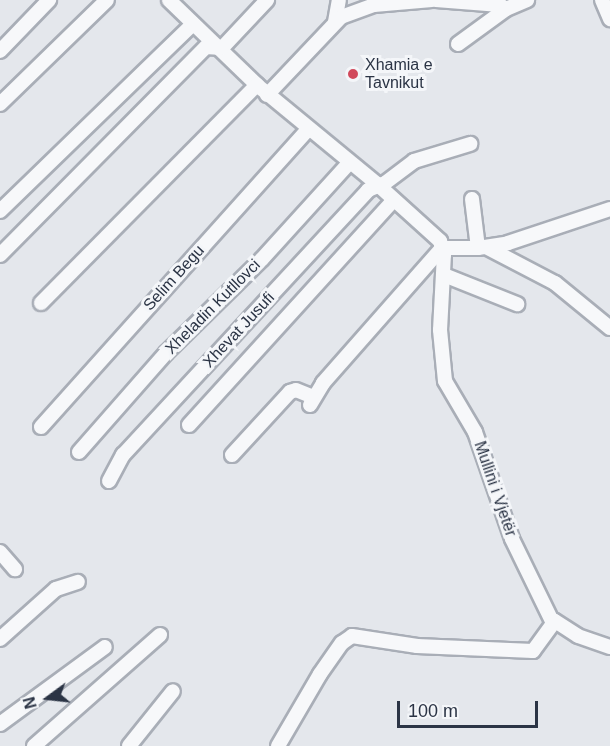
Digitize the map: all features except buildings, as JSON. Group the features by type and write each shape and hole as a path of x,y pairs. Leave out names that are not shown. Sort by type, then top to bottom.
{"street":[{"path":"0,51 49,0"},
{"path":"0,104 107,0"},
{"path":"169,0 192,24 222,48 262,90 434,234 442,248"},
{"path":"222,48 267,0"},
{"path":"335,22 339,0"},
{"path":"41,303 335,22 374,5 434,0 500,5 506,9"},
{"path":"458,44 506,9 527,0"},
{"path":"602,0 610,19"},
{"path":"0,211 192,24"},
{"path":"0,255 206,47 222,48"},
{"name":"Selim Begu","path":"41,427 308,129"},
{"name":"Xhevat Jusufi","path":"109,481 123,455 377,184 385,183 414,160 470,144"},
{"name":"Xheladin Kutllovci","path":"79,452 166,353 262,259 348,164"},
{"path":"472,199 482,248"},
{"path":"189,425 394,200"},
{"path":"232,455 290,392 298,391 311,401 442,248 482,248 610,209"},
{"name":"Mullini i Vjetër","path":"442,248 444,275 440,330 446,381 475,432 512,539 553,623"},
{"path":"482,248 555,283 610,328"},
{"path":"444,275 517,304"},
{"path":"0,552 15,570"},
{"path":"0,639 56,589 78,582"},
{"path":"278,746 346,638 360,636 434,647 501,647 534,651 544,642 553,623 557,621 588,640 610,658"},
{"path":"34,746 160,635"},
{"path":"588,640 610,647"},
{"path":"0,724 105,647"},
{"path":"129,746 173,691"}],"place":[{"name":"Xhamia e Tavnikut","path":"353,74"}]}
